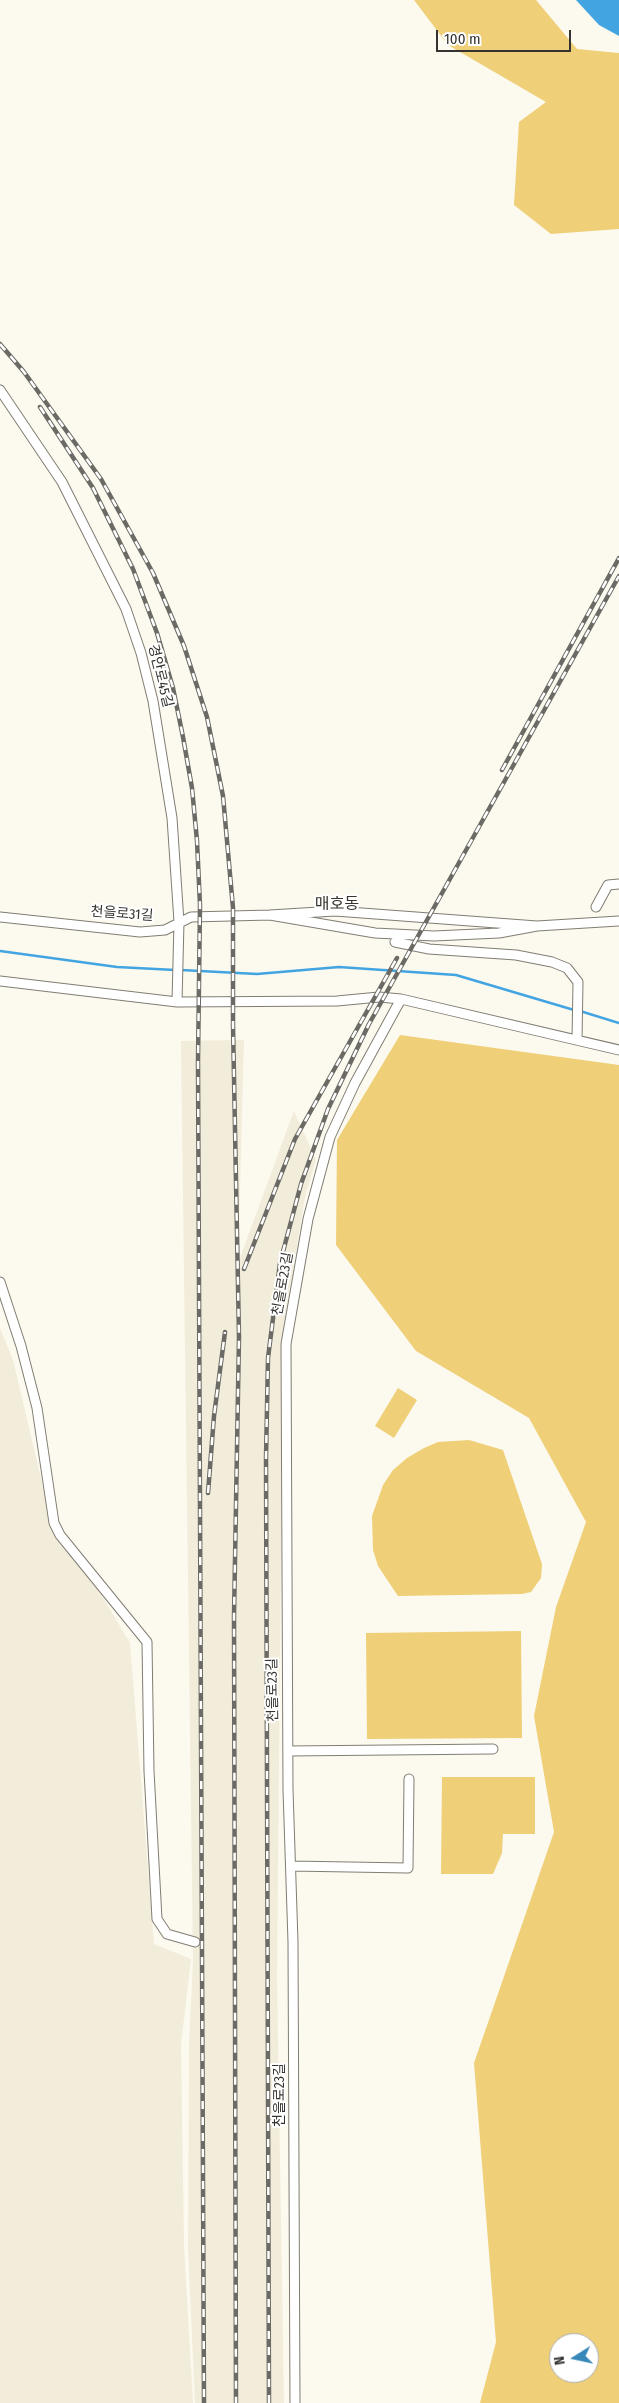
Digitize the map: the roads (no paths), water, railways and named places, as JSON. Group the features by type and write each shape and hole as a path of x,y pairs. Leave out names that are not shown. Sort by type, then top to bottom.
{"street":[{"name":"경안로45길","path":"0,390 62,482 126,609 142,653 155,710 172,818 179,922 177,1002"},
{"path":"596,906 608,886 619,884"},
{"path":"270,915 335,911 537,926"},
{"name":"천을로31길","path":"0,917 140,932 165,930 191,917 270,915"},
{"path":"270,915 402,935 499,933 537,926 619,921"},
{"path":"395,942 429,949 516,955 552,962 568,968 578,982 577,1040"},
{"path":"0,981 177,1002 337,1001 379,997 401,999 619,1050"},
{"name":"천을로23길","path":"295,2403 293,1952 288,1751 286,1344 308,1219 330,1137 355,1083 401,999"},
{"path":"0,1282 22,1346 37,1408 54,1523 60,1535 147,1642 146,1689 157,1919 167,1934 195,1942"},
{"path":"288,1751 493,1750"},
{"path":"291,1866 408,1868 409,1779"}],"water":[{"path":"576,0 619,0 619,36 599,25"}],"waterway":[{"path":"0,951 117,967 175,970"},
{"path":"181,970 257,974 339,967 456,975 574,1010"},
{"path":"580,1011 619,1023"}],"railway":[{"path":"0,344 24,372 101,479 153,573 184,646 207,717 223,796 233,908 233,1025 239,1337 234,1616 236,2403"},
{"path":"40,407 93,488 133,569 157,633 173,688 183,737 192,788 197,841 200,905 198,1061 204,2403"},
{"path":"502,770 619,558"},
{"path":"269,2403 266,1458 268,1358 280,1263 301,1184 328,1109 369,1024 619,576"},
{"path":"244,1269 295,1139 397,958"},
{"path":"208,1493 214,1416 225,1332"}],"district":[{"name":"매호동","path":"337,905"}]}
